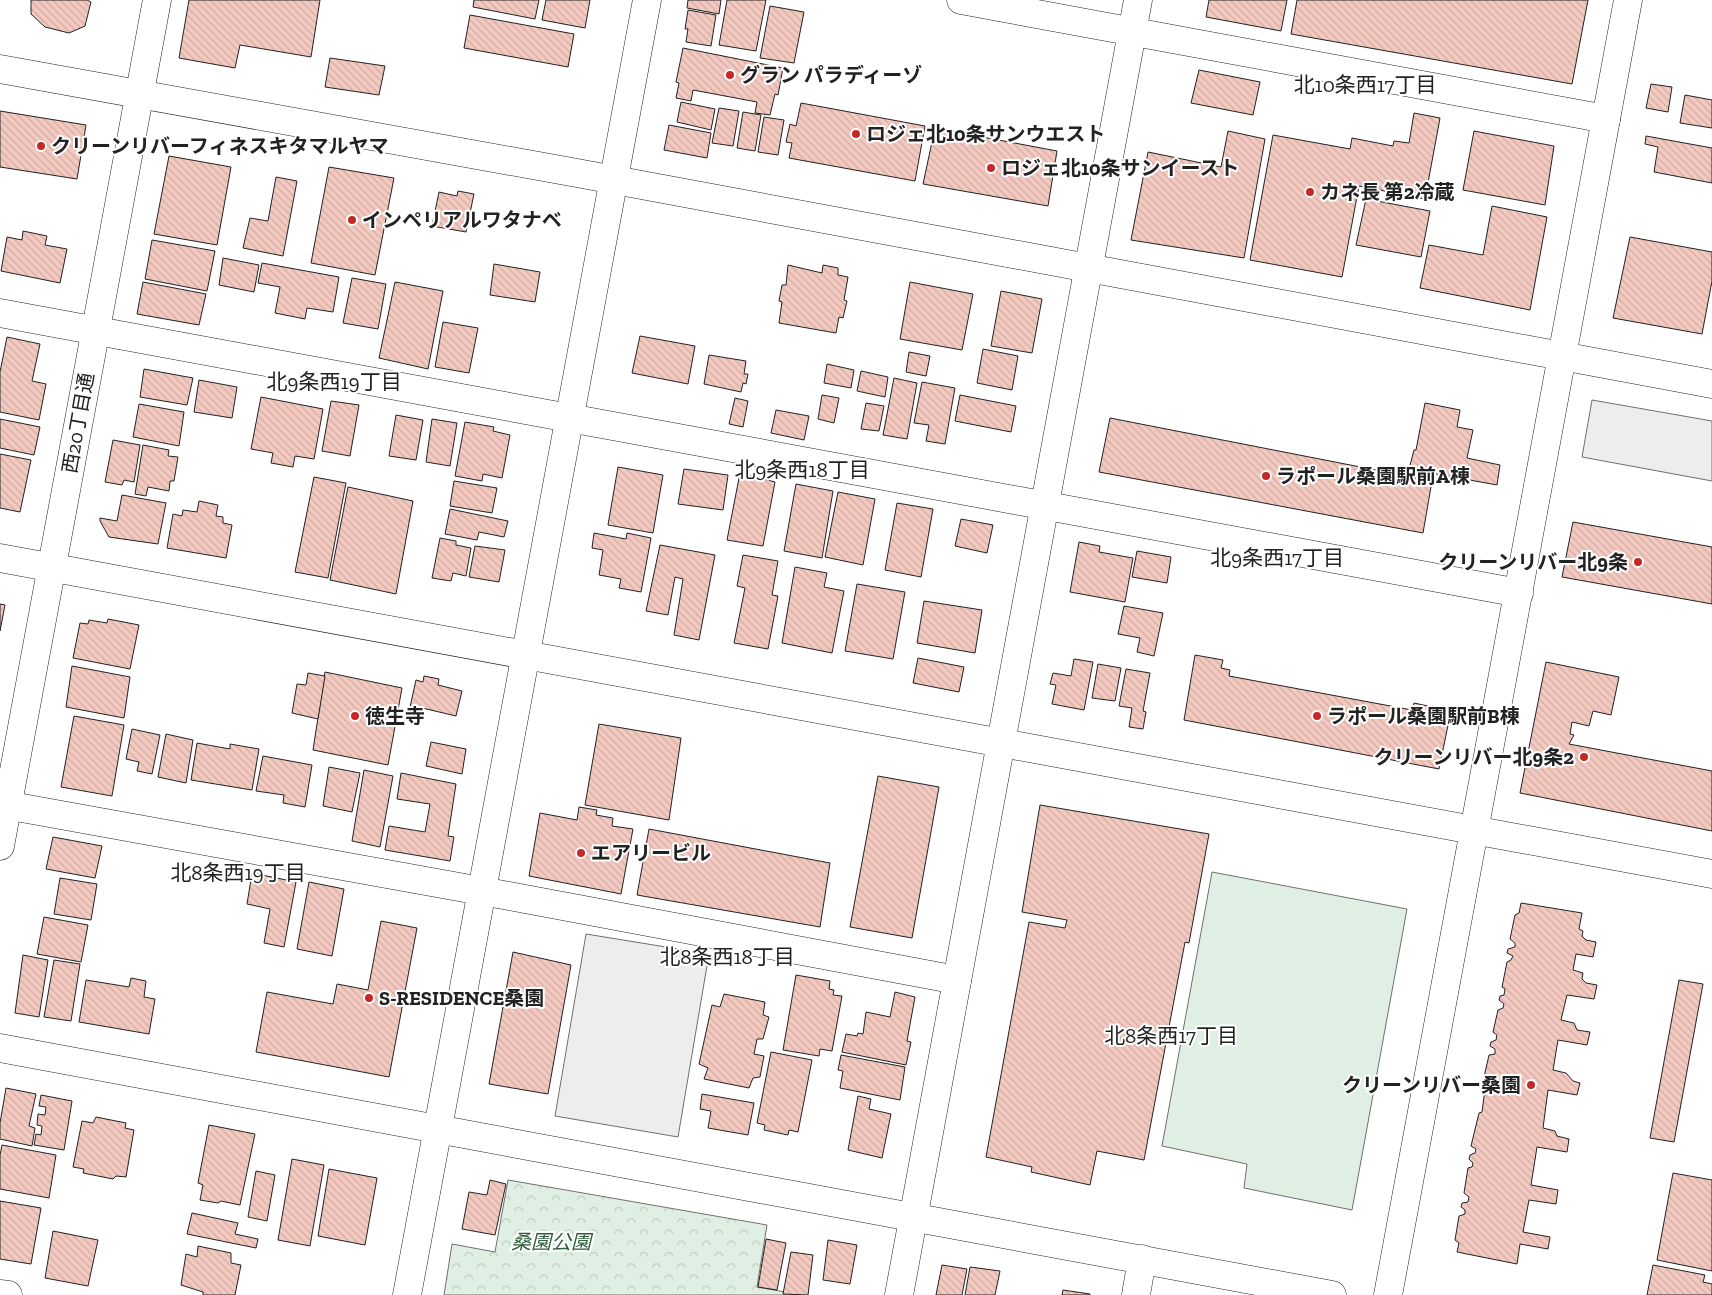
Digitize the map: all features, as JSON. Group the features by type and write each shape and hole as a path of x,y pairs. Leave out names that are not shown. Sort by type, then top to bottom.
{"street":[{"name":"西20丁目通","path":"0,846 4,805 52,567 157,0"},
{"path":"407,1295 647,0"},
{"path":"961,0 1606,119"},
{"path":"899,1295 1138,0"},
{"path":"1388,1295 1628,0"},
{"path":"0,69 614,180 1712,384"},
{"path":"0,313 1519,593"},
{"path":"0,558 1712,874"},
{"path":"4,805 957,980"},
{"path":"0,1048 1332,1295"},
{"path":"1136,1295 1142,1259"},
{"path":"0,1294 8,1295"}],"green space":[{"path":"1212,872 1407,909 1352,1210 1244,1188 1247,1164 1162,1146"},
{"name":"桑園公園","path":"508,1180 767,1225 757,1287 802,1295 444,1295 452,1244 495,1252"}],"shaded area":[{"path":"1592,400 1712,421 1712,481 1582,457"},
{"path":"586,934 709,954 678,1137 555,1116"}],"building":[{"path":"31,0 87,0 91,2 85,26 69,33 45,27 31,14"},
{"path":"189,0 320,0 311,57 240,45 235,68 179,58"},
{"path":"474,0 539,0 535,19 473,7"},
{"path":"546,0 590,0 585,28 542,20"},
{"path":"688,0 721,0 719,14 687,8"},
{"path":"727,0 766,0 756,51 719,45"},
{"path":"1209,0 1287,0 1281,31 1206,17"},
{"path":"1297,0 1588,0 1572,84 1291,34"},
{"path":"770,6 804,12 794,63 760,58"},
{"path":"688,10 716,15 711,46 686,42 688,29 685,29"},
{"path":"470,15 574,34 568,67 464,48"},
{"name":"グラン パラディーゾ","path":"683,48 783,68 778,95 775,94 770,115 755,113 757,102 693,90 691,101 676,98 679,83 676,82"},
{"path":"330,58 385,66 379,95 325,87"},
{"path":"1199,70 1260,82 1253,115 1191,103"},
{"path":"1651,84 1672,87 1668,112 1646,108"},
{"path":"1685,95 1712,100 1712,128 1680,123"},
{"path":"681,102 715,109 711,130 677,122"},
{"name":"ロジェ北10条サンウエスト","path":"801,103 925,126 915,181 789,158 792,143 786,142 790,124 796,126"},
{"path":"719,108 739,111 733,146 712,143"},
{"name":"クリーンリバーフィネスキタマルヤマ","path":"0,111 86,125 77,179 0,167"},
{"path":"743,112 761,115 755,151 737,148"},
{"name":"カネ長 第2冷蔵","path":"1414,113 1440,118 1425,199 1359,186 1342,277 1250,260 1273,135 1350,149 1352,138 1393,146 1394,141 1409,143"},
{"path":"764,117 784,120 778,155 758,152"},
{"path":"669,125 711,133 707,158 664,150"},
{"name":"ロジェ北10条サンイースト","path":"935,128 1057,151 1048,206 923,184"},
{"path":"1228,131 1265,139 1244,258 1131,240 1148,152 1221,167"},
{"path":"1474,131 1554,146 1545,205 1463,190"},
{"path":"1646,136 1712,148 1712,183 1654,172 1658,147 1645,144"},
{"path":"169,156 231,167 217,245 154,234"},
{"name":"インペリアルワタナベ","path":"329,167 394,178 375,275 311,263"},
{"path":"276,177 297,181 283,256 243,248 250,218 268,221"},
{"path":"458,191 474,194 466,232 432,226 439,192 457,196"},
{"path":"1366,199 1430,211 1421,257 1356,245"},
{"path":"1492,206 1547,217 1530,310 1420,288 1429,245 1483,255"},
{"path":"23,231 47,236 45,245 67,249 60,283 1,271 7,237 22,240"},
{"path":"1630,237 1712,252 1712,281 1702,334 1613,318"},
{"path":"152,240 215,251 207,291 145,279"},
{"path":"223,258 259,265 254,292 219,285"},
{"path":"262,263 339,277 333,312 307,308 305,319 275,313 280,287 258,283"},
{"path":"494,264 540,272 535,302 490,295"},
{"path":"788,265 822,273 823,265 838,268 838,275 848,277 844,300 847,301 843,318 839,317 836,333 779,323 782,302 779,301 782,285 786,285"},
{"path":"352,278 386,284 378,329 343,323"},
{"path":"143,282 206,294 199,325 137,314"},
{"path":"395,282 443,291 428,369 379,358"},
{"path":"910,282 973,294 962,350 900,339"},
{"path":"1001,291 1042,299 1032,353 991,346"},
{"path":"443,322 478,328 469,373 435,367"},
{"path":"640,336 695,346 688,384 632,373"},
{"path":"7,337 40,344 32,381 46,384 39,420 0,412 0,372"},
{"path":"983,349 1018,356 1012,390 977,383"},
{"path":"909,352 930,356 926,376 906,372"},
{"path":"709,355 746,361 744,374 748,374 746,384 743,383 741,392 704,384"},
{"path":"827,364 854,370 851,388 824,383"},
{"path":"144,369 193,378 187,405 140,397"},
{"path":"861,371 888,377 885,397 857,391"},
{"path":"894,378 917,383 907,439 883,435"},
{"path":"199,380 237,387 232,418 194,412"},
{"path":"922,382 955,388 945,444 926,441 929,425 914,423"},
{"path":"822,395 839,398 834,423 818,419"},
{"path":"960,395 1016,406 1011,432 955,421"},
{"path":"261,397 323,409 314,459 295,456 293,467 271,463 273,453 251,449"},
{"path":"735,398 748,401 743,427 729,424"},
{"path":"331,401 359,405 350,456 322,451"},
{"path":"866,403 884,406 879,431 861,429"},
{"path":"1425,403 1460,410 1457,427 1473,430 1467,458 1500,465 1497,485 1409,469 1414,450 1416,450"},
{"path":"139,404 184,412 179,446 133,437"},
{"path":"776,410 809,416 804,440 771,433"},
{"path":"396,415 423,420 416,460 389,456"},
{"name":"ラポール桑園駅前A棟","path":"1110,418 1432,481 1423,533 1099,472"},
{"path":"0,419 40,427 34,455 0,448"},
{"path":"432,419 457,423 450,466 426,462"},
{"path":"465,422 494,427 493,431 510,435 502,478 483,474 482,481 455,476"},
{"path":"113,440 140,445 134,482 124,480 122,485 105,482"},
{"path":"143,445 169,450 168,456 178,457 174,481 170,481 169,491 148,487 146,496 135,494"},
{"path":"0,454 31,460 20,512 0,508"},
{"path":"618,467 663,475 653,533 608,525"},
{"path":"684,469 728,475 723,510 678,504"},
{"path":"740,473 775,482 763,546 727,540"},
{"path":"314,477 346,483 328,578 295,572"},
{"path":"454,481 497,488 492,513 450,506"},
{"path":"796,484 833,491 822,558 784,551"},
{"path":"348,487 413,501 396,594 330,580"},
{"path":"838,492 875,499 863,565 825,557"},
{"path":"122,495 166,503 158,544 109,537 100,518 117,521"},
{"path":"199,501 218,505 216,516 223,517 223,523 232,525 226,558 167,548 173,514 182,516 183,510 197,512"},
{"path":"897,503 933,509 921,577 885,570"},
{"path":"450,509 508,521 504,537 479,532 477,540 445,534"},
{"path":"961,519 993,525 987,553 955,546"},
{"name":"クリーンリバー北9条","path":"1573,522 1712,547 1712,604 1562,577"},
{"path":"594,533 626,539 627,533 651,538 641,592 619,588 621,579 599,575 603,550 592,548"},
{"path":"440,538 456,541 456,545 471,548 466,576 453,573 451,581 432,578"},
{"path":"1079,542 1100,546 1099,552 1133,558 1125,602 1070,592"},
{"path":"660,545 715,555 699,640 674,635 683,579 675,577 668,615 646,611"},
{"path":"475,546 505,550 499,582 469,577"},
{"path":"1137,551 1171,557 1167,583 1132,577"},
{"path":"743,555 778,561 772,595 778,596 768,649 734,643 745,588 737,586"},
{"path":"795,567 827,573 824,587 844,591 832,653 782,643"},
{"path":"857,584 905,592 893,659 845,651"},
{"path":"924,601 982,610 975,653 917,643"},
{"path":"0,604 5,605 0,631"},
{"path":"1124,606 1163,613 1154,656 1137,652 1140,638 1118,634"},
{"path":"108,619 139,625 130,669 73,658 80,623 88,624 89,620 107,623"},
{"name":"ラポール桑園駅前B棟","path":"1195,655 1223,660 1221,668 1230,670 1229,676 1412,710 1414,703 1451,711 1439,769 1184,720"},
{"path":"918,658 964,667 959,692 913,683"},
{"path":"1074,659 1093,662 1084,710 1052,704 1056,685 1050,684 1053,673 1071,676"},
{"name":"クリーンリバー北9条2","path":"1546,662 1619,677 1611,715 1593,711 1589,726 1572,722 1570,734 1574,735 1569,744 1712,771 1712,831 1520,793"},
{"path":"1098,664 1121,668 1115,701 1092,698"},
{"path":"72,666 130,677 124,718 66,707"},
{"path":"1126,669 1150,673 1143,711 1146,712 1143,729 1129,727 1132,708 1119,706"},
{"path":"325,672 402,688 388,765 313,750"},
{"path":"308,673 325,676 318,719 292,713 297,684 306,685"},
{"path":"424,676 439,679 438,685 462,691 456,716 418,707 415,718 408,716 416,680 423,682"},
{"path":"74,716 124,725 112,796 61,787"},
{"path":"599,724 681,738 669,820 585,805"},
{"path":"132,729 160,735 152,774 137,771 139,762 126,759"},
{"path":"166,734 193,740 186,783 158,777"},
{"path":"431,742 466,749 462,774 426,766"},
{"path":"197,743 230,749 230,744 259,749 252,790 191,780"},
{"path":"263,756 312,765 305,807 283,803 284,795 256,791"},
{"path":"329,767 360,773 352,812 323,806"},
{"path":"364,770 393,776 380,847 352,841"},
{"path":"401,773 456,784 448,836 454,837 450,861 385,850 389,826 425,832 430,804 397,799"},
{"path":"878,776 939,787 912,938 850,927"},
{"path":"1040,805 1209,834 1189,943 1185,942 1144,1160 1097,1151 1090,1185 1031,1172 1032,1167 986,1157 1029,922 1065,928 1067,920 1022,912"},
{"name":"エアリービル","path":"579,807 597,810 596,815 613,818 612,826 633,829 621,894 529,876 540,813 577,820"},
{"path":"649,829 830,863 820,927 637,895"},
{"path":"53,837 102,846 95,878 46,869"},
{"path":"252,873 296,882 284,947 264,943 270,909 247,904"},
{"path":"60,878 97,884 91,920 54,914"},
{"path":"309,882 344,889 332,956 297,949"},
{"name":"クリーンリバー桑園","path":"1521,903 1582,913 1579,929 1583,931 1582,936 1586,940 1596,942 1593,957 1576,954 1573,970 1583,973 1582,979 1586,983 1597,985 1594,999 1567,995 1561,1020 1574,1023 1577,1030 1590,1032 1587,1045 1558,1040 1553,1070 1566,1073 1573,1081 1580,1083 1577,1095 1548,1090 1543,1128 1555,1131 1557,1136 1569,1139 1567,1152 1537,1147 1531,1185 1558,1190 1556,1204 1529,1200 1523,1232 1550,1237 1548,1249 1520,1244 1517,1264 1457,1252 1459,1243 1455,1240 1459,1216 1465,1214 1465,1210 1461,1207 1462,1203 1468,1202 1469,1197 1464,1193 1468,1168 1472,1167 1473,1163 1469,1159 1470,1155 1475,1153 1476,1149 1471,1146 1479,1113 1482,1112 1485,1089 1482,1086 1489,1055 1495,1054 1495,1049 1490,1046 1491,1042 1496,1040 1497,1035 1493,1032 1498,1010 1503,1008 1504,1004 1499,1000 1500,996 1504,995 1505,989 1502,987 1507,962 1513,956 1507,953 1508,949 1515,947 1515,943 1510,939 1515,915 1519,913"},
{"path":"44,917 88,925 81,962 37,954"},
{"name":"S-RESIDENCE桑園","path":"381,921 417,928 389,1077 256,1052 267,992 333,1004 337,984 368,990"},
{"path":"513,952 571,965 548,1094 489,1084"},
{"path":"23,955 48,960 39,1017 15,1013"},
{"path":"54,960 80,964 71,1021 44,1017"},
{"path":"796,975 830,981 829,989 834,990 833,995 842,996 832,1051 820,1049 819,1056 783,1050"},
{"path":"131,978 146,981 144,997 155,999 149,1034 79,1022 86,980 129,987"},
{"path":"1679,980 1703,984 1674,1142 1650,1138"},
{"path":"895,992 915,997 907,1041 911,1042 906,1065 842,1052 846,1034 857,1036 858,1033 863,1034 866,1012 890,1017"},
{"path":"724,994 765,1002 763,1015 769,1017 763,1039 757,1039 754,1054 764,1056 760,1077 753,1078 749,1088 704,1079 708,1068 699,1064 712,1005 720,1007"},
{"path":"771,1052 812,1060 798,1132 789,1130 788,1135 764,1130 765,1125 757,1123"},
{"path":"841,1055 905,1067 900,1100 840,1088 843,1071 838,1070"},
{"path":"6,1088 36,1094 29,1126 35,1128 32,1146 0,1139 0,1123"},
{"path":"702,1094 754,1103 748,1135 708,1128 711,1111 700,1109"},
{"path":"41,1095 72,1101 64,1150 34,1145 36,1134 41,1135 42,1126 37,1125 38,1114 45,1115 46,1107 39,1106"},
{"path":"858,1096 871,1099 869,1109 891,1114 882,1158 848,1150"},
{"path":"96,1117 126,1123 125,1128 134,1130 126,1177 116,1176 113,1179 83,1173 84,1169 73,1167 82,1121 93,1123"},
{"path":"209,1125 255,1134 240,1205 221,1201 218,1203 200,1200 203,1185 198,1183"},
{"path":"2,1145 56,1155 49,1198 0,1189 0,1155"},
{"path":"292,1159 324,1165 310,1246 278,1240"},
{"path":"329,1169 377,1178 365,1245 318,1236"},
{"path":"256,1171 275,1175 267,1221 248,1217"},
{"path":"1673,1173 1712,1180 1712,1271 1657,1260"},
{"path":"490,1180 506,1184 495,1235 462,1229 469,1192 487,1195"},
{"path":"0,1201 41,1208 31,1264 0,1259"},
{"path":"192,1213 238,1223 235,1234 258,1239 256,1248 187,1234"},
{"path":"53,1231 98,1240 88,1286 45,1278"},
{"path":"766,1239 786,1243 777,1290 758,1287"},
{"path":"828,1240 857,1245 850,1284 823,1280"},
{"path":"198,1246 231,1253 231,1263 241,1265 235,1295 203,1295 203,1292 181,1285 186,1254 197,1257"},
{"path":"791,1252 813,1255 808,1295 783,1294"},
{"path":"942,1265 967,1269 962,1295 936,1295"},
{"path":"1653,1265 1705,1275 1703,1282 1712,1284 1712,1295 1647,1295"},
{"path":"970,1267 1000,1271 995,1295 965,1295"},
{"path":"1063,1290 1090,1294 1090,1295 1062,1295"}],"place":[{"name":"グラン パラディーゾ","path":"730,75"},
{"name":"ロジェ北10条サンウエスト","path":"856,134"},
{"name":"クリーンリバーフィネスキタマルヤマ","path":"41,146"},
{"name":"ロジェ北10条サンイースト","path":"991,168"},
{"name":"カネ長 第2冷蔵","path":"1310,192"},
{"name":"インペリアルワタナベ","path":"352,220"},
{"name":"ラポール桑園駅前A棟","path":"1266,476"},
{"name":"クリーンリバー北9条","path":"1638,562"},
{"name":"徳生寺","path":"355,716"},
{"name":"ラポール桑園駅前B棟","path":"1317,716"},
{"name":"クリーンリバー北9条2","path":"1584,757"},
{"name":"エアリービル","path":"581,853"},
{"name":"S-RESIDENCE桑園","path":"369,998"},
{"name":"クリーンリバー桑園","path":"1531,1085"}],"district":[{"name":"北10条西17丁目","path":"1365,85"},
{"name":"北9条西19丁目","path":"334,382"},
{"name":"北9条西18丁目","path":"802,470"},
{"name":"北9条西17丁目","path":"1277,558"},
{"name":"北8条西19丁目","path":"238,873"},
{"name":"北8条西18丁目","path":"727,957"},
{"name":"北8条西17丁目","path":"1171,1036"}]}
